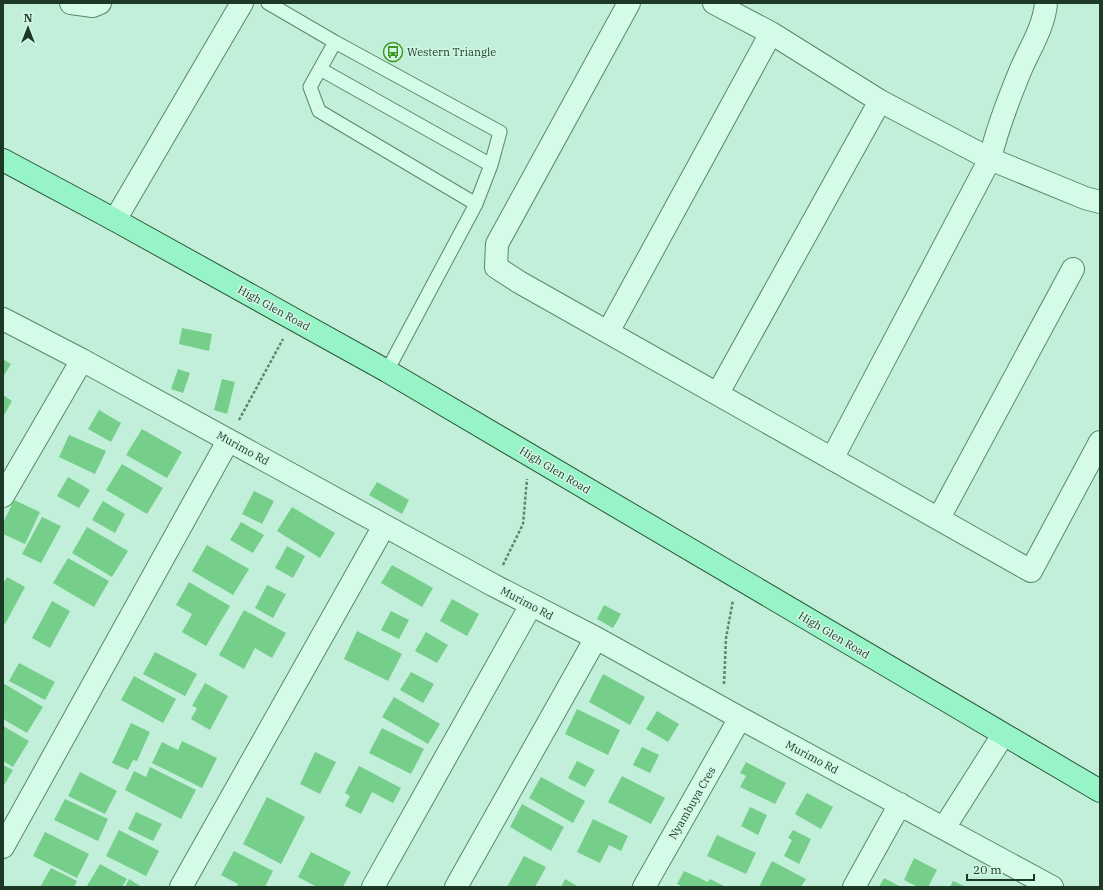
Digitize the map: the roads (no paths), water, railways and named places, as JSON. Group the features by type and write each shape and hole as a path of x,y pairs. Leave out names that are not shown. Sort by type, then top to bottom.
{"main road":[{"name":"High Glen Road","path":"3,160 115,220 387,371 1100,791"}],"street":[{"path":"71,3 93,6 100,3"},
{"path":"115,220 242,3"},
{"path":"629,3 497,244 496,268 1031,570 1100,442"},
{"path":"714,3 771,34 880,101 990,159 1084,198 1100,202"},
{"path":"832,459 990,159 1003,114 1034,43 1046,3"},
{"path":"608,332 771,34"},
{"path":"718,393 880,101"},
{"path":"939,518 1073,269"},
{"name":"Murimo Rd","path":"3,319 82,360 492,585 596,638 731,714 1052,887"},
{"path":"3,496 82,360"},
{"path":"3,847 228,440"},
{"path":"181,887 384,526"},
{"path":"373,887 531,605"},
{"path":"456,887 596,638"},
{"name":"Nyambuya Cres","path":"644,887 731,714"},
{"path":"944,828 1003,735"},
{"path":"854,887 900,804"}],"lane":[{"path":"268,3 335,42 500,132 492,165 476,204 387,371"},
{"path":"335,42 310,87 319,112 476,204"},
{"path":"320,69 492,165"}],"place":[{"name":"Western Triangle","path":"393,52"}]}
